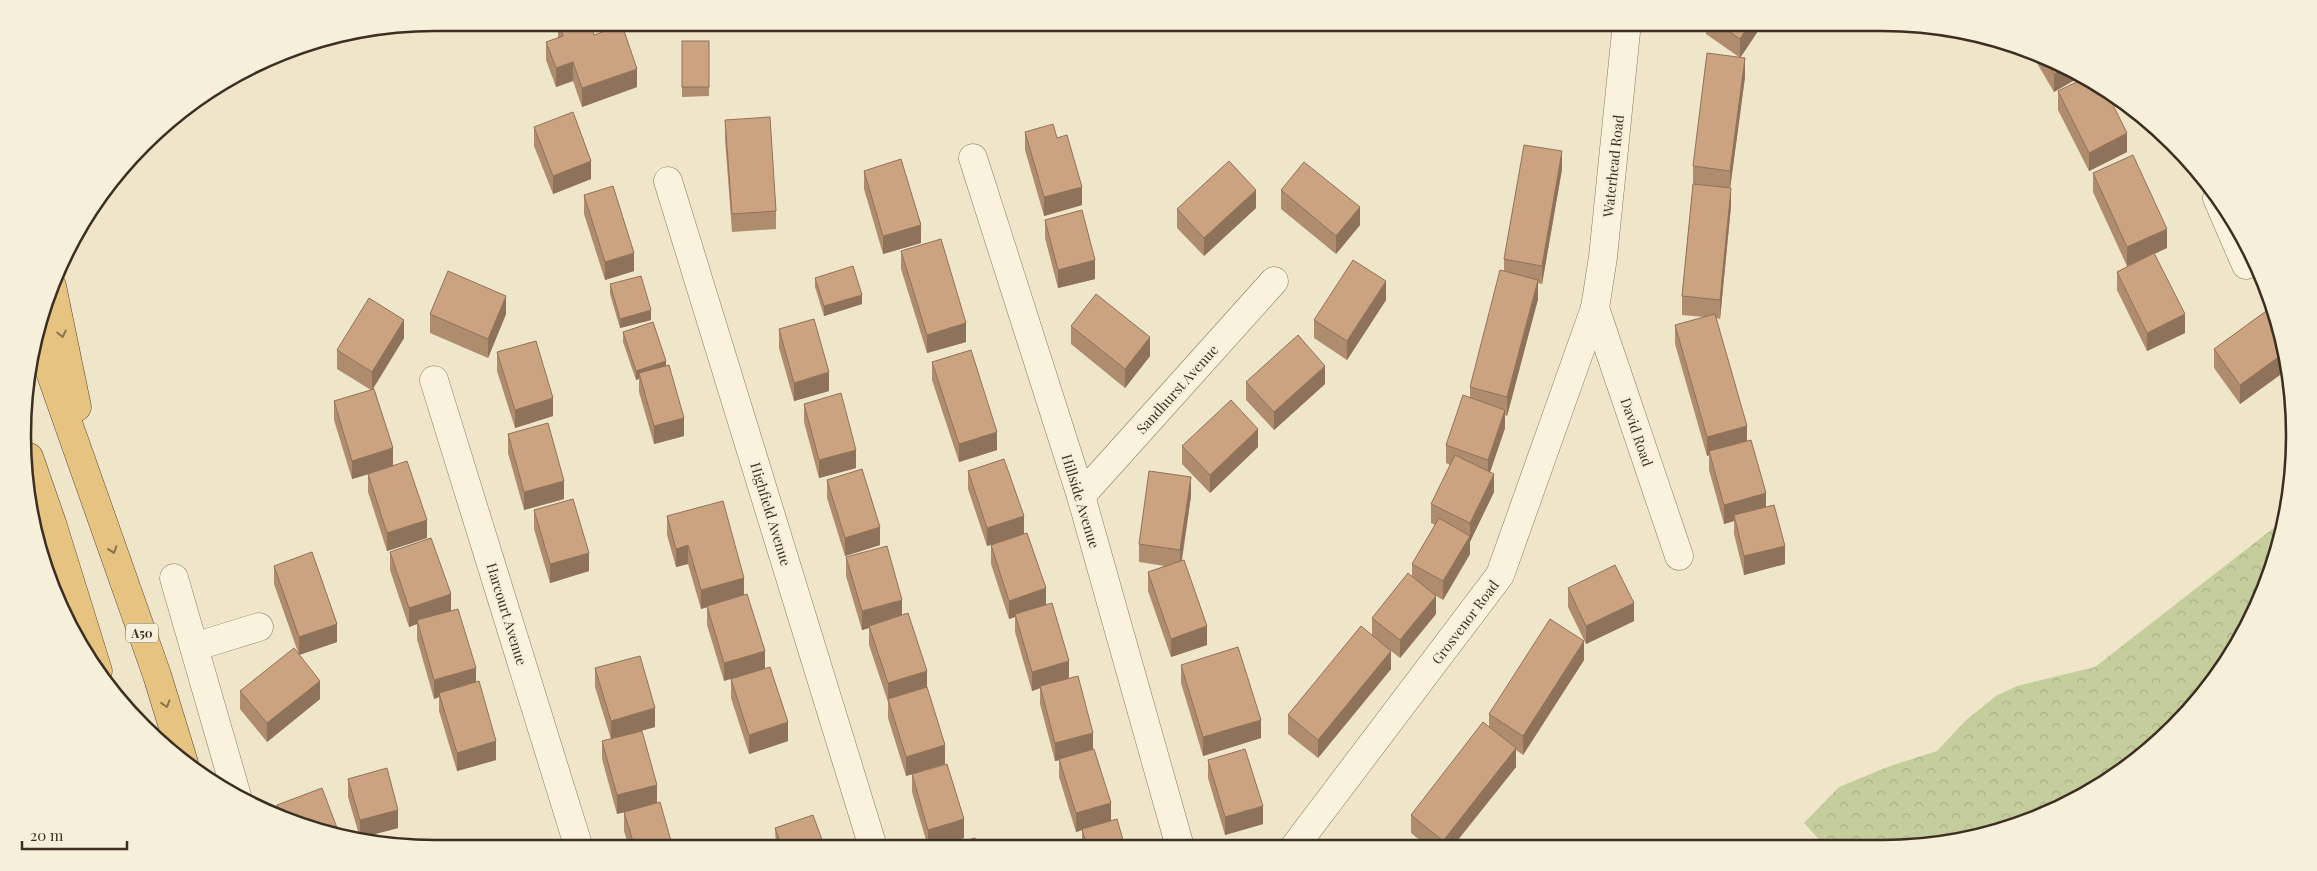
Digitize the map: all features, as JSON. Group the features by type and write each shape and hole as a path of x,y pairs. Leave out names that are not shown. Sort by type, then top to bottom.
{"highway":[{"path":"55,300 97,504"},
{"name":"A50","path":"41,347 157,675 180,748"},
{"path":"33,471 52,523 90,645"},
{"path":"45,541 74,597"}],"street":[{"name":"Waterhead Road","path":"1595,308 1603,257 1626,31"},
{"name":"Hillside Avenue","path":"973,158 1080,496 1178,840"},
{"name":"Highfield Avenue","path":"668,181 871,840"},
{"path":"2233,235 2246,265"},
{"name":"Sandhurst Avenue","path":"1080,496 1274,281"},
{"name":"David Road","path":"1595,308 1679,556"},
{"name":"Grosvenor Road","path":"1300,840 1500,575 1595,308"},
{"name":"Harcourt Avenue","path":"434,380 577,840"},
{"path":"174,578 234,787"},
{"path":"194,647 259,628"}],"green space":[{"path":"2275,527 2264,565 2244,614 2232,638 2202,682 2148,739 2128,756 2084,786 2036,809 2011,818 1986,826 1934,836 1881,840 1819,840 1804,823 1839,787 1890,766 1937,751 1965,721 1996,696 2017,686 2095,667"}],"building":[{"path":"562,31 593,31 594,35 605,31 624,31 637,69 582,88 573,62 556,68 546,42 563,36"},
{"path":"1729,31 1745,31 1740,39"},
{"path":"682,41 709,41 709,87 682,87"},
{"path":"1707,53 1745,58 1730,171 1693,166"},
{"path":"2077,82 2084,85 2112,104 2127,133 2089,153 2058,91"},
{"path":"573,112 591,161 553,176 534,127"},
{"path":"770,117 776,211 732,214 725,120"},
{"path":"1053,124 1057,138 1067,135 1082,187 1044,197 1025,132"},
{"path":"1524,145 1562,151 1542,266 1504,259"},
{"path":"2133,155 2167,229 2127,247 2093,173"},
{"path":"901,159 921,225 883,236 864,171"},
{"path":"1229,161 1256,190 1204,238 1177,209"},
{"path":"1304,162 1360,207 1336,236 1281,190"},
{"path":"1693,184 1731,188 1720,300 1682,296"},
{"path":"613,186 634,253 605,262 584,195"},
{"path":"1082,210 1095,260 1058,270 1045,220"},
{"path":"941,239 966,323 927,335 901,251"},
{"path":"2154,253 2185,314 2147,333 2117,272"},
{"path":"1353,260 1386,281 1347,341 1314,320"},
{"path":"853,266 862,295 824,306 815,278"},
{"path":"1500,270 1538,280 1507,397 1470,387"},
{"path":"448,271 506,296 488,339 430,314"},
{"path":"641,276 651,310 620,319 610,284"},
{"path":"1096,294 1150,337 1125,369 1071,326"},
{"path":"369,298 404,320 372,372 337,350"},
{"path":"2266,311 2278,357 2240,385 2214,349"},
{"path":"1715,314 1747,426 1707,437 1675,325"},
{"path":"814,319 829,372 794,383 779,329"},
{"path":"653,322 666,361 636,371 623,332"},
{"path":"1298,335 1325,366 1274,412 1246,382"},
{"path":"536,341 553,398 515,410 497,352"},
{"path":"971,350 997,432 959,444 932,362"},
{"path":"669,365 684,418 654,426 639,373"},
{"path":"374,389 393,448 352,461 334,401"},
{"path":"841,393 856,450 819,460 804,404"},
{"path":"1463,395 1505,410 1488,460 1446,445"},
{"path":"1231,400 1258,429 1210,475 1182,446"},
{"path":"548,423 564,481 524,492 508,434"},
{"path":"1751,440 1766,493 1724,505 1709,451"},
{"path":"1455,455 1494,474 1470,523 1431,504"},
{"path":"1004,459 1024,516 987,528 968,471"},
{"path":"407,461 427,520 387,533 368,474"},
{"path":"862,469 880,527 845,538 827,480"},
{"path":"1149,471 1191,477 1180,550 1139,544"},
{"path":"573,499 589,553 550,564 534,510"},
{"path":"723,501 744,578 701,590 688,545 676,549 667,516"},
{"path":"1774,505 1785,546 1744,556 1734,515"},
{"path":"1439,518 1470,536 1443,581 1412,564"},
{"path":"1027,533 1046,588 1009,601 991,545"},
{"path":"431,538 451,594 409,608 390,552"},
{"path":"887,546 902,600 862,611 846,557"},
{"path":"312,552 337,624 299,637 274,566"},
{"path":"1184,560 1207,626 1171,639 1148,572"},
{"path":"1615,565 1634,603 1586,626 1568,588"},
{"path":"1408,573 1436,596 1400,640 1372,618"},
{"path":"747,594 765,651 724,663 707,606"},
{"path":"1052,603 1069,661 1032,672 1015,614"},
{"path":"458,609 476,668 434,680 417,620"},
{"path":"908,613 927,671 888,683 869,626"},
{"path":"1550,619 1584,641 1523,736 1489,714"},
{"path":"1361,626 1391,651 1318,740 1288,715"},
{"path":"1238,647 1261,720 1203,737 1181,665"},
{"path":"294,648 320,681 267,723 240,691"},
{"path":"640,656 655,708 611,721 595,668"},
{"path":"770,667 788,722 749,735 731,679"},
{"path":"1078,676 1093,733 1055,743 1040,686"},
{"path":"479,681 496,741 457,753 439,693"},
{"path":"927,687 945,745 906,757 888,699"},
{"path":"1483,722 1516,748 1444,840 1411,815"},
{"path":"642,731 657,785 617,795 602,741"},
{"path":"1094,749 1111,803 1076,813 1059,759"},
{"path":"1245,749 1263,806 1225,817 1208,760"},
{"path":"947,764 964,819 928,830 912,774"},
{"path":"387,768 398,810 360,820 348,779"},
{"path":"322,788 337,827 281,809 277,805"},
{"path":"660,802 671,840 633,840 624,812"},
{"path":"813,815 822,840 779,840 775,828"},
{"path":"1117,819 1123,840 1085,840 1082,829"}]}
